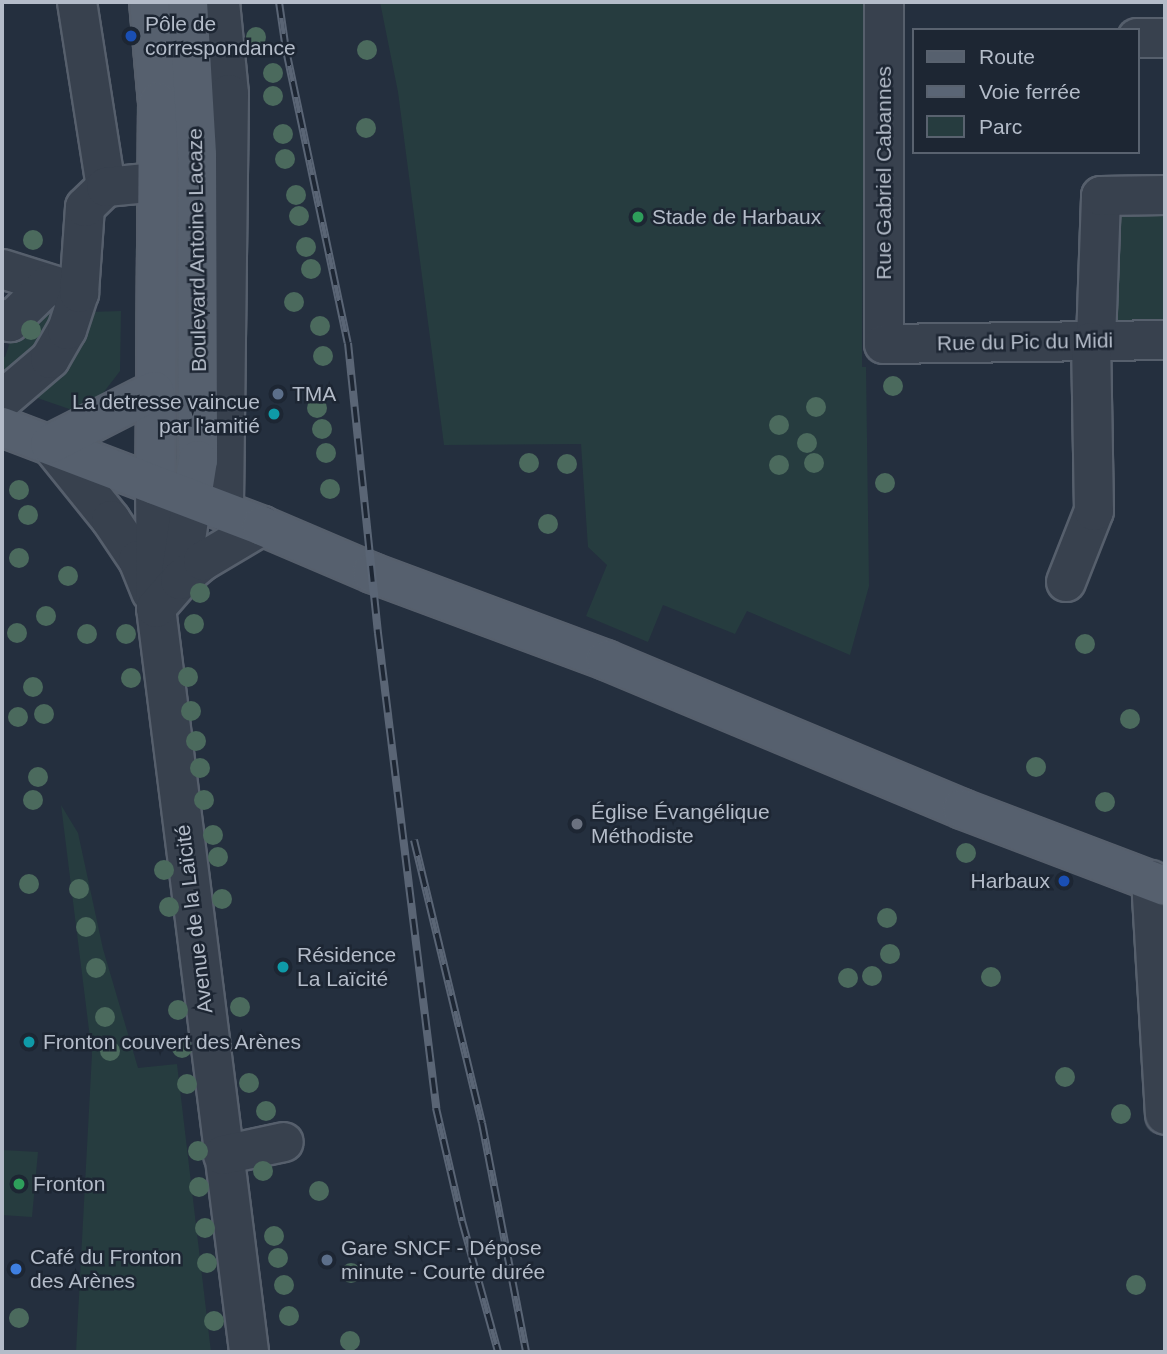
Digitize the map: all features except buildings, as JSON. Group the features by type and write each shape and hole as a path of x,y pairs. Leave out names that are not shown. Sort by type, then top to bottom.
{"main road":[{"name":"Boulevard Antoine Lacaze","path":"149,2 158,103 135,184 154,390 155,485"},
{"name":"Boulevard Antoine Lacaze","path":"188,2 197,155 198,460 208,505"},
{"path":"50,444 154,390"},
{"path":"2,427 262,526 372,573 606,660 962,809 1158,883"}],"street":[{"path":"2,400 50,359 67,330 64,288 85,207 135,184 77,2"},
{"name":"Boulevard Antoine Lacaze","path":"135,184 142,56 136,2"},
{"path":"168,594 208,505 229,94 220,2"},
{"name":"Rue Gabriel Cabannes","path":"884,344 894,26"},
{"path":"1139,38 1165,37"},
{"path":"1066,582 1094,511 1093,341 1101,196 1165,195"},
{"path":"2,269 64,288"},
{"path":"2,319 10,322 64,288"},
{"name":"Rue du Pic du Midi","path":"884,344 1165,340"},
{"path":"50,444 111,520 138,560 168,594"},
{"name":"Avenue de la Laïcité","path":"155,485 223,1155 249,1352"},
{"path":"168,594 214,552 262,526"},
{"path":"1158,883 1165,1115"},
{"path":"223,1155 284,1142"}],"green space":[{"name":"Stade de Harbaux","path":"380,2 864,2 862,367 866,367 869,586 850,655 747,611 735,634 663,605 648,642 586,616 607,565 588,547 581,444 444,445 398,92"},
{"path":"1115,209 1165,209 1165,322 1115,322"},
{"path":"60,302 44,346 2,384 2,357 5,357 12,336"},
{"path":"121,311 120,371 94,405 75,411 23,393 90,312"},
{"path":"61,805 78,833 103,949 138,1068 177,1064 211,1352 76,1352 92,1054"},
{"name":"Fronton","path":"2,1150 38,1152 32,1217 2,1215"}],"railway":[{"path":"279,2 286,50 348,343 378,633 436,1108 462,1221 498,1352"},
{"path":"414,840 482,1123 526,1352"}],"place":[{"name":"Pôle de correspondance","path":"131,36"},
{"name":"Stade de Harbaux","path":"638,217"},
{"name":"TMA","path":"278,394"},
{"name":"La detresse vaincue par l'amitié","path":"274,414"},
{"name":"Église Évangélique Méthodiste","path":"577,824"},
{"name":"Harbaux","path":"1064,881"},
{"name":"Résidence La Laïcité","path":"283,967"},
{"name":"Fronton couvert des Arènes","path":"29,1042"},
{"name":"Fronton","path":"19,1184"},
{"name":"Gare SNCF - Dépose minute - Courte durée","path":"327,1260"},
{"name":"Café du Fronton des Arènes","path":"16,1269"}]}
